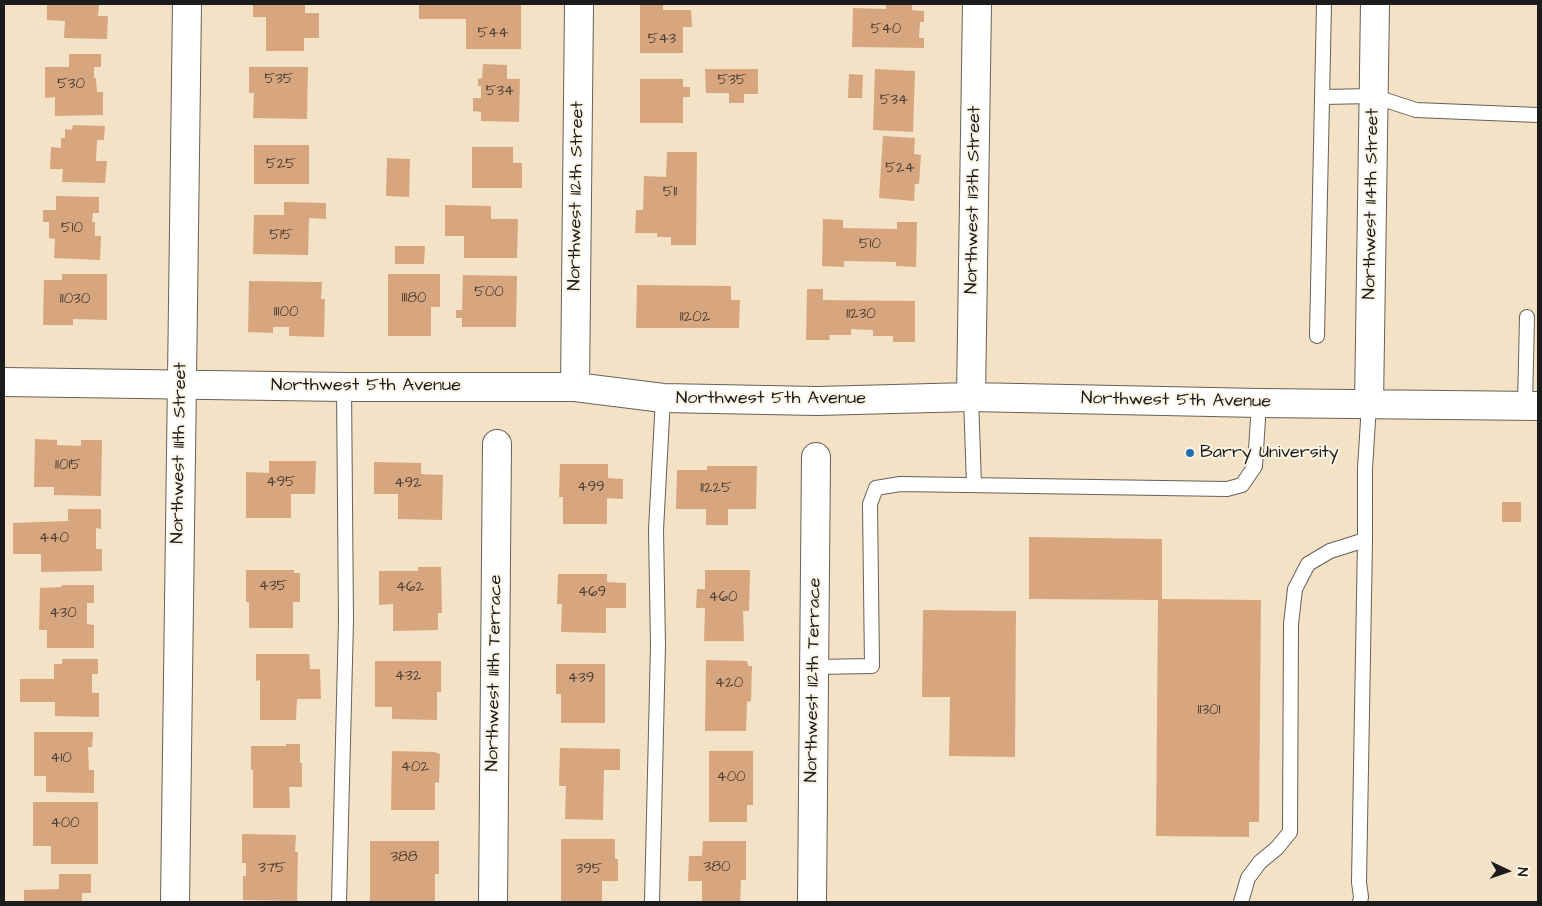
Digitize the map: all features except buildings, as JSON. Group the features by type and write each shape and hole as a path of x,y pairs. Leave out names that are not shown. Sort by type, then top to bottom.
{"street":[{"name":"Northwest 111th Street","path":"175,902 187,4"},
{"name":"Northwest 112th Street","path":"575,387 579,4"},
{"name":"Northwest 113th Street","path":"971,397 976,4"},
{"name":"Northwest 114th Street","path":"1369,405 1375,4"},
{"name":"Northwest 5th Avenue","path":"4,382 344,387 575,387 663,398 817,401 971,397 1369,405 1532,406"},
{"name":"Northwest 111th Terrace","path":"492,902 497,444"},
{"name":"Northwest 112th Terrace","path":"812,902 816,457"}],"lane":[{"path":"1318,336 1324,4"},
{"path":"1322,98 1373,96 1416,110 1538,115"},
{"path":"1527,317 1532,406"},
{"path":"339,902 346,620 344,387"},
{"path":"971,397 974,485"},
{"path":"652,902 658,645 656,530 663,398"},
{"path":"815,667 872,666 870,504 876,488 900,484 1227,489 1242,486 1255,466 1259,403"},
{"path":"1360,902 1365,468 1369,405"},
{"path":"1241,902 1248,878 1260,862 1277,848 1290,832 1291,624 1295,589 1308,564 1330,551 1365,540"}],"place":[{"name":"Barry University","path":"1190,453"}]}
